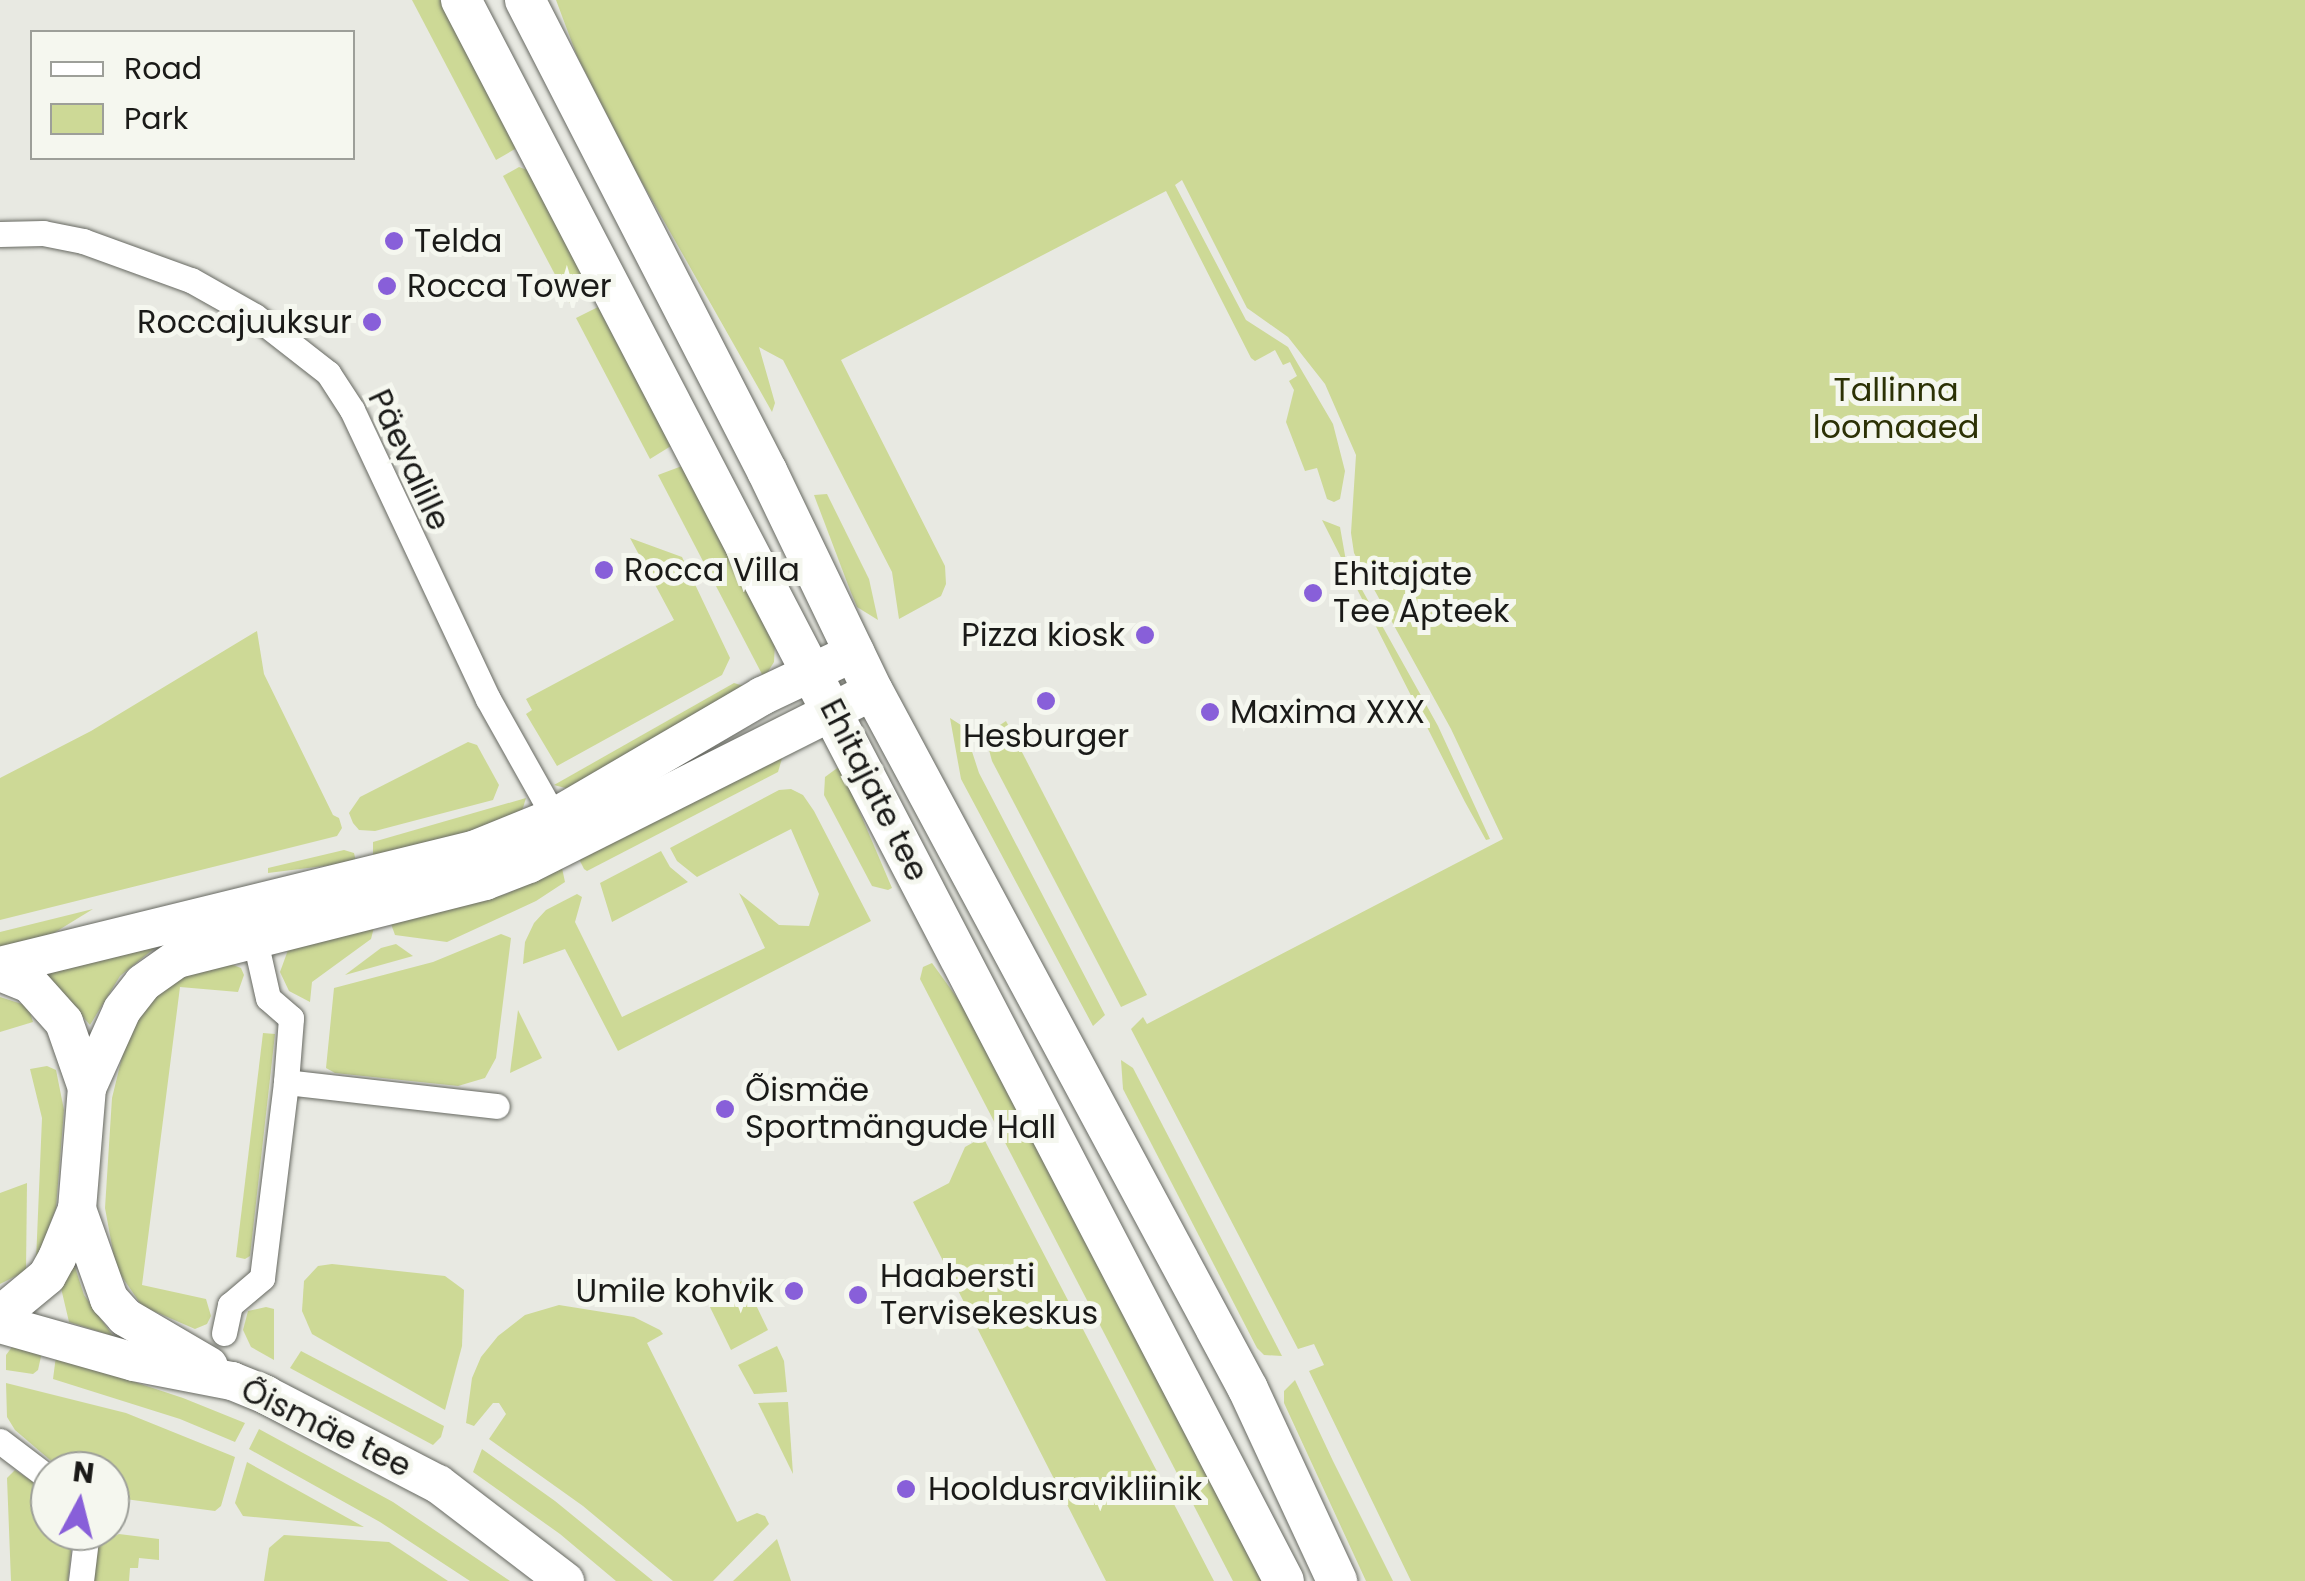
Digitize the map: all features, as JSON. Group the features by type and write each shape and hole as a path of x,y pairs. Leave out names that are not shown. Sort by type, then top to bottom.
{"main road":[{"name":"Ehitajate tee","path":"461,0 1248,1389 1337,1581"},
{"name":"Ehitajate tee","path":"525,0 767,471 844,681 1284,1581"},
{"path":"0,969 485,880 562,832 844,681"},
{"path":"0,1315 47,1276 77,1209 88,1088 122,1010 143,982 177,959 251,922"},
{"path":"0,969 30,984 64,1022 88,1088"},
{"path":"77,1209 109,1299 126,1317 232,1380"},
{"name":"Õismäe tee","path":"0,1324 134,1362 232,1380 333,1427 438,1484 565,1581"}],"street":[{"name":"Päevalille","path":"0,234 43,233 83,241 191,280 255,316 328,373 352,410 488,698 562,832"},
{"path":"224,1333 230,1304 262,1278 286,1082 290,1018 268,998 251,922"},
{"path":"286,1082 497,1106"},
{"path":"0,1442 30,1464"},
{"path":"80,1581 84,1551"}],"green space":[{"path":"412,0 440,0 515,141 515,149 496,160"},
{"name":"Tallinna loomaaed","path":"556,0 2305,0 2305,1581 1411,1581 1309,1371 1324,1365 1314,1344 1298,1349 1131,1029 1143,1017 1147,1024 1503,839 1451,729 1354,553 1351,533 1356,455 1325,384 1288,337 1247,308 1182,180 1175,185 1246,320 1288,347 1333,424 1345,471 1340,499 1327,499 1317,468 1305,471 1286,422 1294,390 1289,381 1297,376 1290,362 1283,365 1275,350 1255,361 1251,358 1166,191 841,360 945,566 946,584 941,596 899,619 892,572 783,360 759,347 775,403 772,412 635,170 577,56"},
{"path":"519,167 530,171 589,288 570,303 503,176"},
{"path":"598,307 671,446 650,459 576,318"},
{"path":"682,466 775,643 774,662 764,678 658,475"},
{"path":"827,494 869,579 878,620 857,607 850,590 814,495"},
{"path":"1322,520 1340,527 1346,561 1438,726 1490,839 1486,840 1465,802"},
{"path":"630,538 682,557 730,658 722,675 557,766 526,714 532,710 526,699 674,620"},
{"path":"257,631 264,674 333,815 339,818 342,828 337,836 0,920 0,778 91,731"},
{"path":"734,683 747,687 569,789 554,785"},
{"path":"950,718 964,727 979,773 1105,1015 1093,1026 961,779"},
{"path":"1006,721 1147,995 1121,1007 992,761 985,735"},
{"path":"468,742 477,745 499,785 493,800 375,831 359,830 353,823 349,813 360,797"},
{"path":"783,755 778,772 587,871 584,869 579,859"},
{"path":"840,766 892,888 888,890 872,886 824,795 825,777"},
{"path":"791,789 803,795 814,811 871,921 618,1051 565,949 523,964 525,942 534,923 546,910 577,894 582,897 575,922 622,1017 765,948 739,893 779,925 809,926 819,894 791,829 697,877 677,861 670,848 779,790"},
{"path":"526,798 522,811 462,836 373,858 373,842"},
{"path":"344,850 354,853 356,862 268,873 268,868"},
{"path":"661,851 670,867 688,882 612,922 600,883"},
{"path":"562,868 565,882 536,901 447,942 395,935 391,924 506,894"},
{"path":"93,909 49,936 0,948 0,932"},
{"path":"374,927 371,939 312,982 310,1002 289,991 280,972 288,950"},
{"path":"501,934 511,938 496,1058 485,1078 458,1086 335,1073 326,1068 334,988 433,962"},
{"path":"396,944 413,956 345,975 381,948"},
{"path":"156,947 120,976 90,1025 46,974"},
{"path":"228,963 241,968 244,975 238,992 180,987 142,1285 206,1299 211,1316 207,1324 195,1329 142,1306 116,1268 105,1208 112,1098 125,1045 142,1012 162,990 182,977"},
{"path":"932,963 963,1006 1263,1581 1233,1581 920,979 923,967"},
{"path":"0,997 28,1006 33,1022 0,1032"},
{"path":"518,1010 542,1058 510,1073"},
{"path":"263,1033 275,1034 250,1256 245,1259 236,1257"},
{"path":"1121,1060 1133,1068 1282,1356 1264,1355 1257,1348 1123,1089"},
{"path":"47,1066 56,1070 64,1110 56,1208 36,1261 42,1118 30,1069"},
{"path":"983,1137 1214,1581 1106,1581 913,1202 949,1183 965,1147"},
{"path":"27,1183 26,1271 0,1284 0,1193"},
{"path":"74,1264 84,1295 113,1336 69,1322 61,1288"},
{"path":"332,1264 445,1276 464,1290 462,1346 445,1410 312,1334 302,1311 304,1281 318,1266"},
{"path":"744,1280 768,1330 731,1350 706,1299"},
{"path":"559,1305 634,1317 660,1330 663,1334 647,1343 737,1522 757,1513 765,1516 769,1524 713,1581 673,1581 583,1506 489,1439 506,1414 499,1403 493,1403 474,1426 466,1423 472,1378 481,1357 498,1336 525,1315"},
{"path":"274,1309 274,1360 251,1347 243,1330 248,1311"},
{"path":"777,1346 784,1361 787,1392 754,1394 738,1365"},
{"path":"12,1347 42,1352 38,1370 33,1374 6,1370 6,1355"},
{"path":"301,1351 444,1426 441,1437 433,1445 290,1368"},
{"path":"56,1356 245,1423 235,1442 180,1419 53,1379"},
{"path":"1295,1380 1393,1581 1366,1581 1284,1403 1284,1391"},
{"path":"6,1383 126,1413 235,1457 221,1506 215,1511 130,1500 130,1451 40,1451 15,1430 7,1417"},
{"path":"788,1402 793,1474 758,1403"},
{"path":"259,1429 393,1502 510,1581 470,1581 380,1522 249,1449"},
{"path":"482,1449 555,1501 653,1581 616,1581 560,1534 473,1472"},
{"path":"247,1462 364,1527 243,1516 235,1503"},
{"path":"15,1470 30,1480 30,1551 71,1551 68,1581 11,1581 7,1478"},
{"path":"130,1535 159,1539 159,1560 139,1558 138,1568 130,1568 129,1581 93,1581 98,1551 130,1551"},
{"path":"284,1535 389,1542 448,1581 264,1581 269,1548"},
{"path":"777,1539 791,1581 733,1581"}],"place":[{"name":"Telda","path":"394,241"},
{"name":"Rocca Tower","path":"387,286"},
{"name":"Roccajuuksur","path":"372,322"},
{"name":"Rocca Villa","path":"604,570"},
{"name":"Ehitajate Tee Apteek","path":"1313,593"},
{"name":"Pizza kiosk","path":"1145,635"},
{"name":"Hesburger","path":"1046,701"},
{"name":"Maxima XXX","path":"1210,712"},
{"name":"Õismäe Sportmängude Hall","path":"725,1109"},
{"name":"Umile kohvik","path":"794,1291"},
{"name":"Haabersti Tervisekeskus","path":"858,1295"},
{"name":"Hooldusravikliinik","path":"906,1489"}]}
